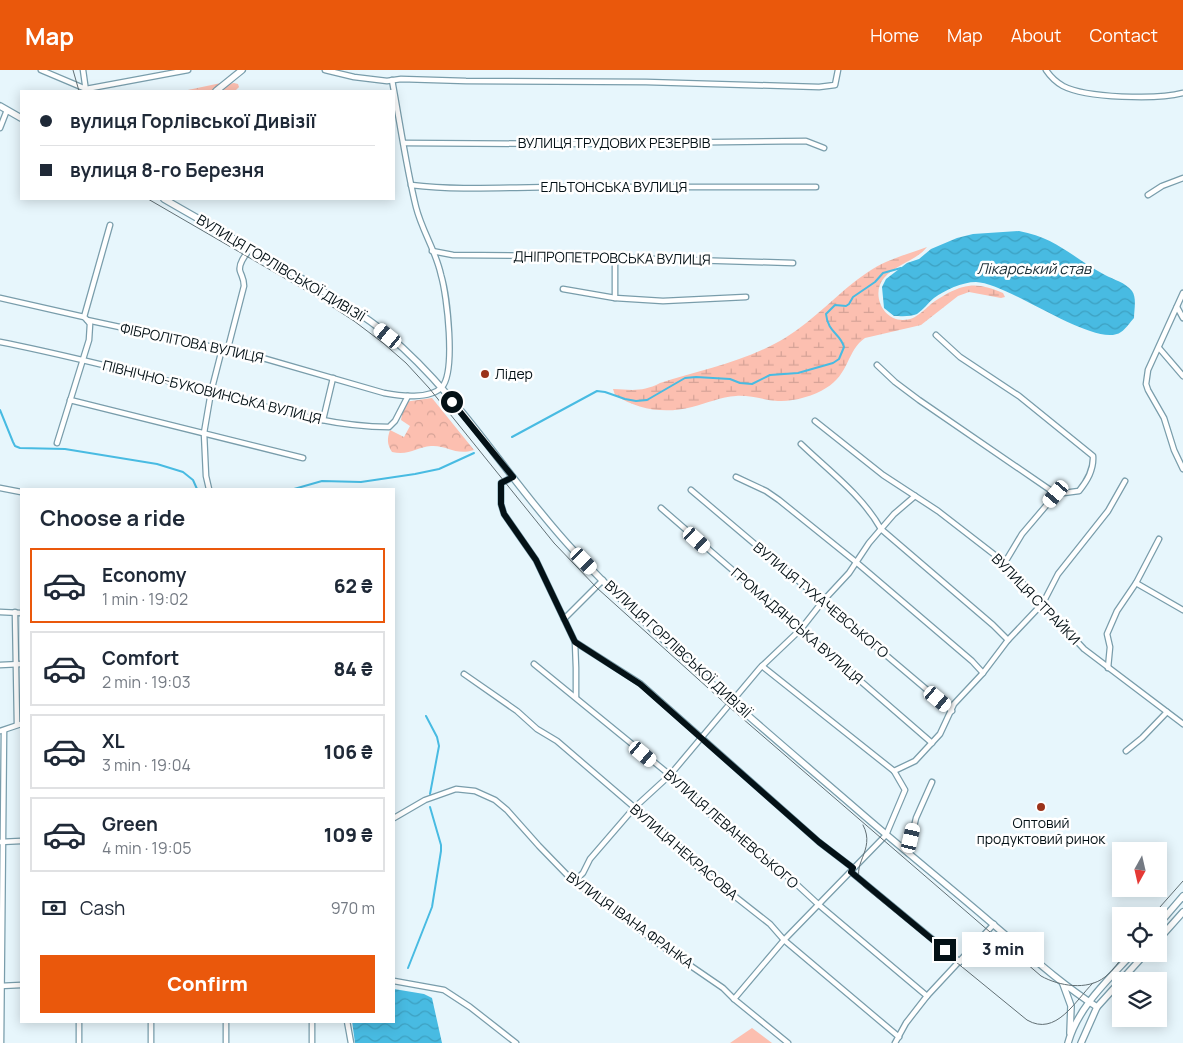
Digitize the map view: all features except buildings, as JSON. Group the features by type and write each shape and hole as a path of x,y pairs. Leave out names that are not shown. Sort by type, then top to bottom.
{"main road":[{"path":"217,90 242,70"},
{"path":"0,106 20,117"},
{"name":"ВУЛИЦЯ ГОРЛІВСЬКОЇ ДИВІЗІЇ","path":"166,200 251,248 370,320 406,351 441,388 563,538 603,580 733,701 886,834 1063,984 1097,1008"},
{"path":"1167,915 1183,896"},
{"path":"1167,930 1183,912"},
{"path":"1069,1041 1089,1002 1125,962"},
{"path":"1081,1043 1097,1008 1138,962"},
{"path":"1063,984 1072,1006 1069,1041"}],"street":[{"path":"41,70 86,90 188,70"},
{"path":"82,70 86,90"},
{"path":"149,70 149,78"},
{"path":"325,70 354,77 387,81 401,79 646,82 819,87 835,85 838,70"},
{"path":"1046,70 1056,81 1073,90 1145,98 1183,93"},
{"path":"392,80 394,90"},
{"path":"395,96 411,185 420,223 442,275 449,331 449,365 445,382 441,388"},
{"path":"0,128 7,110"},
{"name":"ВУЛИЦЯ ТРУДОВИХ РЕЗЕРВІВ","path":"404,143 806,142 824,148"},
{"path":"1148,195 1162,186 1183,178"},
{"name":"ЕЛЬТОНСЬКА ВУЛИЦЯ","path":"411,185 443,189 816,187"},
{"path":"57,443 91,330 90,324 85,319 110,225"},
{"path":"228,348 244,286 244,277 240,272 240,266 251,248"},
{"name":"ДНІПРОПЕТРОВСЬКА ВУЛИЦЯ","path":"432,251 453,255 793,263"},
{"path":"615,258 615,298"},
{"path":"563,289 615,298 663,301 746,297"},
{"path":"1183,294 1148,370 1146,384 1164,418 1174,450 1183,469"},
{"name":"ФІБРОЛІТОВА ВУЛИЦЯ","path":"0,298 85,319 222,349 228,348 384,393 408,396 426,395 441,388"},
{"path":"1177,307 1183,318"},
{"path":"876,365 919,400 1056,494 1079,491 1088,479 1094,463 1093,456 1019,396 960,357 936,335"},
{"name":"ПІВНІЧНО-БУКОВИНСЬКА ВУЛИЦЯ","path":"0,342 83,359 323,420 350,425 389,428 395,421 408,396"},
{"path":"1159,348 1183,376"},
{"path":"209,488 206,476 204,433 222,349"},
{"path":"323,420 333,378"},
{"path":"70,400 303,458"},
{"name":"ВУЛИЦЯ СТРАЙКИ","path":"815,421 883,475 938,511 1004,564 1043,603 1084,649 1183,724"},
{"path":"801,444 848,488 876,519 881,529 994,625 1008,640"},
{"path":"513,477 501,483 502,508 504,514 536,560 575,642 576,697"},
{"path":"736,477 766,491 779,500 856,562 972,661 983,673"},
{"path":"894,771 914,761 940,734 954,704 983,673 1008,640 1043,603 1058,574 1108,511 1125,481"},
{"path":"0,488 20,492"},
{"name":"ВУЛИЦЯ ТУХАЧЕВСЬКОГО","path":"691,490 952,711"},
{"path":"1004,564 1022,534 1056,494"},
{"path":"575,881 583,873 590,859 634,808 670,776 762,666 801,629 849,573 894,514 915,496"},
{"name":"ГРОМАДЯНСЬКА ВУЛИЦЯ","path":"661,508 932,743"},
{"path":"1108,668 1110,647 1107,634 1117,611 1136,583 1159,539"},
{"path":"564,619 603,580"},
{"path":"1136,583 1183,610"},
{"path":"0,612 20,613"},
{"path":"2,1043 0,985 2,731 19,724 15,664 15,612"},
{"path":"575,642 640,684 819,842 960,962"},
{"path":"0,666 20,664"},
{"name":"ВУЛИЦЯ ЛЕВАНЕВСЬКОГО","path":"534,664 670,776 712,815 793,881 927,996"},
{"path":"734,999 784,940 886,834 905,790 894,771 762,666"},
{"name":"ВУЛИЦЯ НЕКРАСОВА","path":"464,674 517,711 537,729 557,741 677,844 695,865 770,924 784,940 899,1036"},
{"path":"1126,751 1142,738 1167,712"},
{"path":"908,853 916,818 932,782"},
{"name":"ВУЛИЦЯ ІВАНА ФРАНКА","path":"395,817 425,800 456,789 475,791 494,800 507,810 538,846 572,880 590,894 612,907 653,940 723,988 788,1043"},
{"path":"2,842 20,841"},
{"path":"895,1043 906,1023 927,996 994,924"},
{"path":"395,981 444,990 470,1007 516,1043"},
{"path":"0,985 20,985"},
{"path":"79,1023 79,1043"},
{"path":"151,1023 151,1043"},
{"path":"226,1023 226,1043"},
{"path":"312,1023 312,1043"},
{"path":"347,1023 351,1043"}],"green space":[{"path":"221,83 212,90 188,90"},
{"path":"229,84 238,84 239,87 236,90 221,90"},
{"path":"927,247 917,256 894,269 880,284 879,298 884,311 889,316 908,320 948,293 956,289 975,285 1003,293 1005,297 1001,298 969,292 958,296 921,325 865,338 859,343 844,370 834,383 815,394 803,398 778,401 736,396 682,409 662,410 642,407 615,395 613,389 637,390 648,388 740,359 770,346 796,331 857,280 875,268"},
{"path":"432,398 474,450 462,452 431,446 403,453 392,452 388,441 390,430 404,437 410,426 401,420 404,402"},
{"path":"752,1028 772,1043 730,1043"}],"water":[{"name":"Лікарський став","path":"1019,231 1044,238 1094,269 1126,285 1132,291 1134,297 1134,318 1121,332 1109,335 1092,332 991,285 976,282 959,285 943,292 915,315 894,316 884,308 882,287 886,279 907,263 919,259 931,249 957,238 973,234"},
{"path":"395,989 424,994 432,998 442,1043 355,1043 352,1023 395,1023"}],"waterway":[{"path":"512,437 597,391 636,401 647,400 685,378 730,379 740,383 752,384 770,375 798,373 833,363 839,359 844,347 829,325 826,314 835,305 846,306 849,304 853,297 875,282 883,273 901,268"},
{"path":"0,410 15,446 20,448 65,449 157,464 183,472 193,480 197,488"},
{"path":"298,488 322,481 361,482 415,474 439,469 474,453"},
{"path":"426,716 437,737 439,746 430,794"},
{"path":"408,968 432,907 441,851 430,807"}],"tram line":[{"path":"73,70 79,90"},
{"path":"150,200 317,297 354,321 406,363 429,388 554,543 597,588 728,706 1041,976 1073,986 1090,984 1108,975 1119,962"},
{"path":"863,825 867,843 859,871 859,878 863,886 1027,1020 1037,1024 1047,1024 1056,1021 1072,1007 1093,983"},
{"path":"1160,907 1183,881"}],"place":[{"name":"Лідер","path":"485,374"},
{"name":"Оптовий продуктовий ринок","path":"1041,807"}],"route":[{"path":"452,402 513,477 501,483 501,504 504,514 536,560 575,642 586,651 619,669 659,699 819,842 853,868 851,872 945,950"}]}
